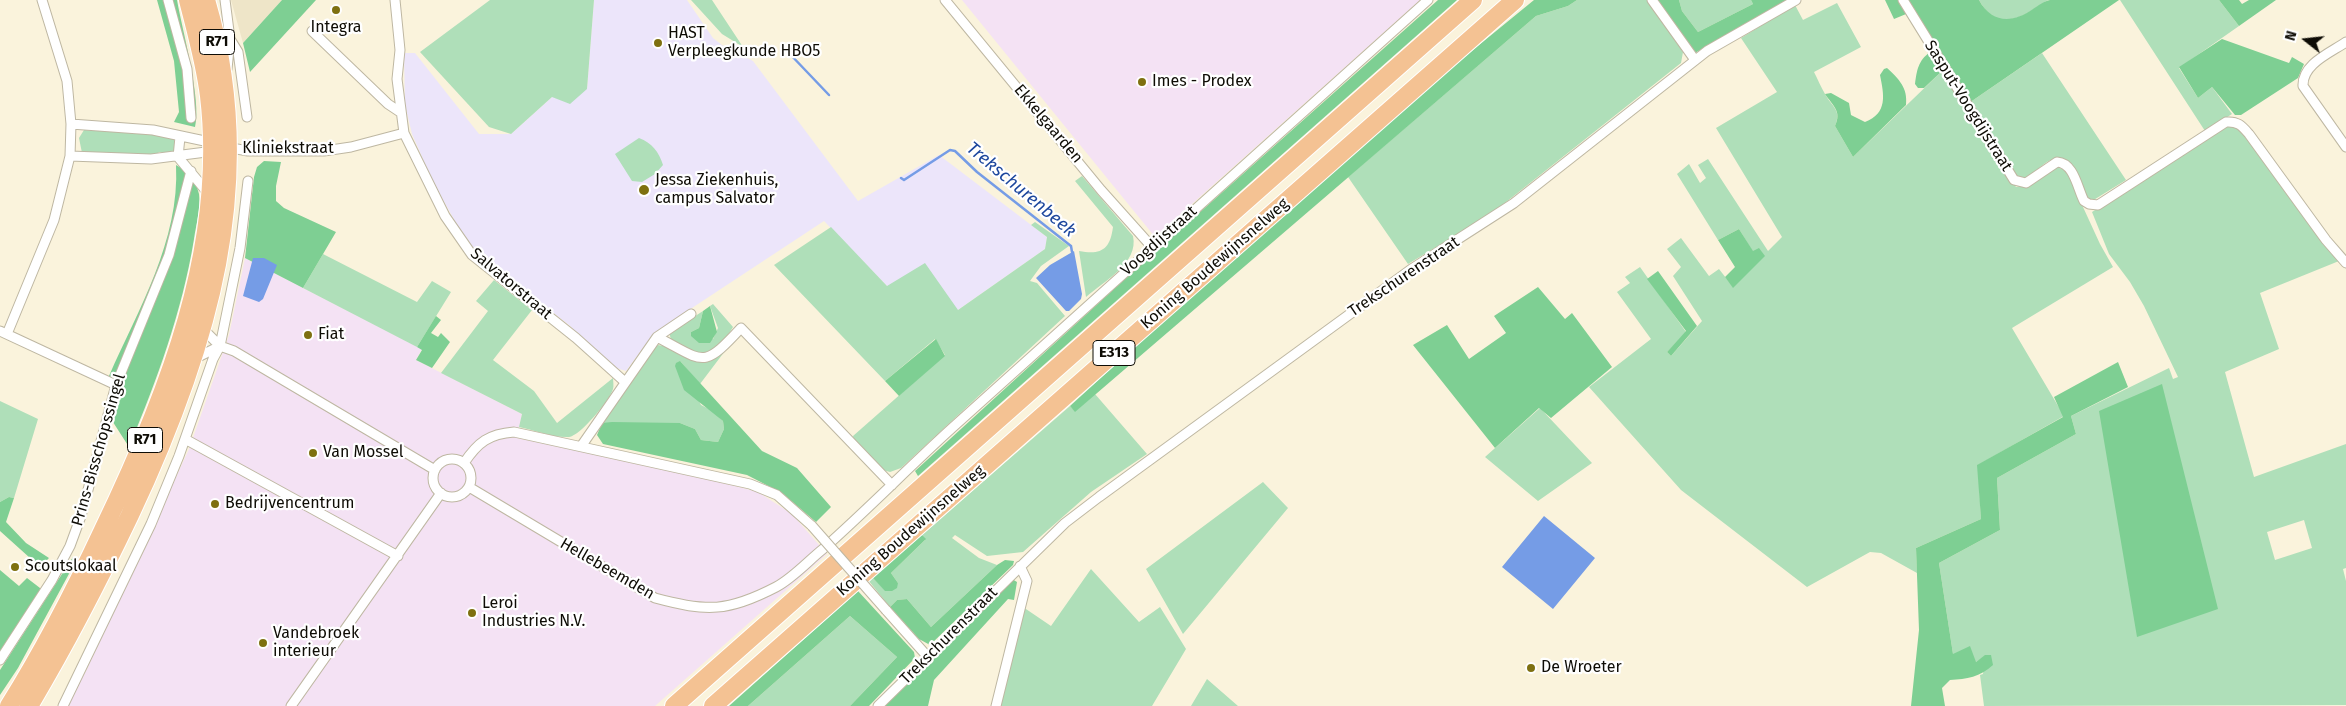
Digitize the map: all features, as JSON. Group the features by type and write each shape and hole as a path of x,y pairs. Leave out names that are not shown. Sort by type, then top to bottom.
{"highway":[{"name":"Prins-Bisschopssingel","path":"9,706 83,572 128,478 158,408 183,336 201,261 209,196 211,147 209,96 201,51 188,0"},
{"name":"R71","path":"29,706 62,651 108,562 162,445 194,359 203,329 219,259 226,203 229,148 225,84 206,0"},
{"name":"Koning Boudewijnsnelweg","path":"674,706 1473,0"},
{"name":"Koning Boudewijnsnelweg","path":"713,706 1515,0"}],"street":[{"path":"42,0 67,81 71,124 70,156 54,220 4,332 116,385"},
{"path":"168,0 186,69 191,118"},
{"path":"225,0 230,39 225,84"},
{"name":"Salvatorstraat","path":"395,0 400,50 397,79 404,133 445,216 472,255 576,338 625,382"},
{"name":"Ekkelgaarden","path":"945,0 1101,190 1152,247"},
{"name":"Voogdijstraat","path":"892,485 940,439 1152,247 1428,0"},
{"path":"1652,0 1695,60"},
{"name":"Trekschurenstraat","path":"878,706 1065,523 1106,491 1414,268 1514,204 1695,60 1737,33 1796,0"},
{"name":"Sasput-Voogdijstraat","path":"1902,0 2014,180 2026,182 2057,162 2063,162 2069,166 2084,201 2089,204 2098,205 2226,122 2234,121 2242,125 2250,134 2326,240 2346,263"},
{"path":"312,31 388,104 400,112"},
{"path":"230,39 238,52 247,117"},
{"path":"2346,42 2306,69 2302,79 2302,86 2346,147"},
{"path":"71,124 170,132 211,147"},
{"name":"Kliniekstraat","path":"70,156 151,160 178,157 211,147 253,151 324,151 351,147 404,133"},
{"path":"180,137 178,157 209,196"},
{"name":"Prins-Bisschopssingel","path":"0,660 52,580 70,546 85,504 116,385 169,255 191,171"},
{"path":"63,706 128,575 185,440 213,359 220,346 240,248 248,181"},
{"path":"582,445 657,337 691,314"},
{"path":"657,337 701,358 713,356 720,351 741,328 892,485"},
{"path":"203,329 220,346 234,351 436,470"},
{"path":"194,359 220,346"},
{"path":"464,463 473,449 496,433 514,432 582,445 750,484 776,495 812,526 927,656"},
{"path":"185,440 398,556"},
{"path":"448,460 464,463 469,470 471,478 469,487 464,494 448,497 441,493 434,483 436,470 440,464 448,460"},
{"name":"Hellebeemden","path":"469,487 656,598 686,607 708,609 728,607 779,586 860,517 892,485"},
{"path":"291,706 441,493"},
{"name":"Trekschurenstraat","path":"996,706 1027,581 1020,566"}],"shaded area":[{"path":"231,0 282,0 243,43"},
{"name":"Jessa Ziekenhuis, campus Salvator","path":"594,0 687,0 713,38 722,45 753,61 858,201 939,155 1047,237 1045,249 958,310 887,286 824,221 654,333 626,371 613,367 569,325 490,264 467,243 432,180 412,134 405,105 404,53 415,53 479,134 511,134 552,97 587,89"},
{"path":"962,0 1420,0 1155,237"},
{"path":"245,258 422,349 416,360 522,414 517,438 697,476 758,492 792,514 827,554 655,706 67,706 86,671 189,449 229,335"}],"green space":[{"path":"157,0 177,0 194,83 196,100 195,127 174,122 179,112 174,61"},
{"path":"282,0 316,0 250,72 243,43"},
{"path":"490,0 594,0 587,89 570,104 552,97 511,134 489,127 420,52"},
{"path":"691,0 712,0 743,47 722,34"},
{"path":"1438,0 1457,0 918,476 915,471 1125,279"},
{"path":"1534,0 1577,0 1568,6 1536,16 1075,412 1070,406 1184,302 1446,72"},
{"path":"1577,0 1647,0 1683,52 1681,63 1491,214 1408,264 1348,177 1536,16 1568,6"},
{"path":"1655,0 1679,0 1682,11 1698,32 1753,4 1751,0 1787,0 1695,53"},
{"path":"1679,0 1751,0 1753,4 1698,32 1682,11"},
{"path":"1885,0 1979,0 1990,14 2003,19 2011,19 2025,14 2043,2 2050,0 2119,0 1969,103 1911,12 1894,19"},
{"path":"1979,0 2048,0 2021,16 2003,20 1994,17 1986,11"},
{"path":"2120,0 2219,0 2239,26 2179,68 2198,98 2212,87 2232,114 2205,131"},
{"path":"2219,0 2239,0 2242,4 2249,0 2276,0 2239,26"},
{"path":"1837,3 1861,47 1814,72 1837,112 1835,126 1853,157 1942,71 2016,187 2027,185 2056,167 2066,170 2100,244 2113,267 2012,328 2064,416 1978,465 1981,519 1916,548 1917,573 1881,553 1870,552 1807,587 1681,490 1589,387 1651,339 1617,292 1630,283 1625,277 1640,267 1686,332 1667,352 1671,356 1702,321 1673,276 1681,267 1667,249 1681,238 1709,276 1719,269 1733,287 1743,277 1753,252 1739,229 1718,240 1677,174 1689,164 1700,183 1706,178 1698,165 1708,159 1768,251 1782,237 1716,128 1777,92 1741,38 1795,5 1803,20"},
{"path":"2222,39 2289,63 2292,57 2304,64 2298,78 2241,115 2235,115 2212,87 2198,98 2179,67"},
{"path":"1930,52 1942,71 1924,88 1918,88 1915,84 1916,74 1923,59"},
{"path":"2042,53 2126,180 2092,201 2086,197 2070,163 2062,159 2048,161 2030,175 2024,178 2017,178 1969,103"},
{"path":"1887,68 1902,84 1906,94 1906,105 1853,157 1835,126 1838,116 1837,112 1825,94 1831,93 1849,103 1851,115 1865,122 1878,114 1881,108 1883,90 1880,75"},
{"path":"2228,126 2239,128 2339,261 2260,293 2279,349 2225,372 2254,477 2346,444 2346,568 2343,569 2346,581 2346,705 1984,706 1980,675 1983,674 1985,656 1976,662 1953,654 1939,563 2000,530 1997,478 2076,434 2071,416 2169,368 2173,379 2178,377 2144,306 2130,282 2109,254 2092,212","holes":["2304,520 2312,548 2275,560 2267,532"]},
{"path":"84,130 162,134 175,139 174,152 159,152 155,157 82,153 79,138"},
{"path":"639,138 648,142 654,148 663,165 655,174 642,182 632,181 615,154"},
{"path":"264,161 281,162 276,186 276,201 284,208 336,232 303,288 245,258 254,177 257,167"},
{"path":"176,165 188,173 196,185 199,194 198,217 189,266 176,319 159,371 129,447 111,419 122,382 109,376 144,300 164,247 175,193"},
{"path":"1082,176 1133,236 1131,255 1126,263 1086,297 1079,251 1093,252 1103,249 1110,241 1113,227 1075,181"},
{"path":"1035,222 1069,246 1041,266 1030,281 1037,283 1065,316 901,468 890,472 883,470 854,442 853,436 945,355 935,339 885,381 774,265 831,227 887,286 925,263 958,310 1045,249 1047,237 1031,225"},
{"path":"1739,229 1753,251 1759,248 1765,256 1733,288 1725,277 1735,267 1718,240"},
{"path":"323,254 417,302 432,281 451,292 417,347 303,288"},
{"path":"1658,271 1697,326 1671,356 1667,352 1686,331 1647,279"},
{"path":"494,280 532,310 493,360 534,391 557,423 613,378 611,394 594,417 574,435 569,437 557,436 519,427 522,414 441,373 488,311 476,301"},
{"path":"1538,287 1565,319 1572,313 1612,367 1551,418 1539,408 1495,448 1413,345 1447,325 1469,359 1506,333 1494,316"},
{"path":"713,304 733,327 725,340 712,353 695,354 671,339 669,333 703,311 699,328 691,332 713,339 718,328 710,306"},
{"path":"710,306 717,332 710,343 699,343 691,336 691,332 699,328 703,311"},
{"path":"436,316 441,320 431,333 438,337 441,333 450,342 432,368 416,360 422,350 417,347"},
{"path":"936,339 945,356 899,396 885,381"},
{"path":"658,345 700,360 717,355 728,347 700,384 680,361 701,405 713,411 723,421 724,429 718,442 701,440 695,429 680,423 602,423 653,348"},
{"path":"680,361 762,451 797,468 831,507 816,522 782,493 747,475 603,444 597,435 602,423 612,422 680,423 695,429 701,440 718,442 724,429 723,421 684,390 675,366"},
{"path":"2118,362 2128,387 2071,416 2076,434 1997,478 2000,530 1939,563 1953,654 1970,646 1976,662 1985,655 1991,655 1993,665 1973,677 1950,680 1942,688 1945,706 1911,706 1919,630 1916,548 1981,519 1977,465 2063,417 2054,397"},
{"path":"2162,384 2218,609 2137,637 2099,411"},
{"path":"1095,394 1147,454 1091,492 1023,552 987,556 955,535 952,538 979,558 997,565 931,627 907,599 897,600 890,607 868,580 872,577 886,591 898,583 891,573 925,540 922,535 1070,406 1075,411"},
{"path":"0,401 38,419 14,498 9,497 0,502"},
{"path":"1540,408 1592,463 1538,501 1485,457"},
{"path":"1263,482 1288,508 1183,634 1146,569"},
{"path":"9,497 14,498 6,522 26,543 49,558 40,567 0,531 0,502"},
{"path":"922,535 926,539 891,573 898,583 897,588 892,591 885,591 872,577"},
{"path":"73,557 77,559 18,668 0,695 0,670"},
{"path":"1005,560 1014,561 1013,565 930,645 919,639 890,607 897,600 907,599 931,627 997,565"},
{"path":"1091,569 1139,622 1160,607 1186,649 1152,706 999,706 1023,607 1051,626"},
{"path":"0,570 19,586 27,578 40,588 40,591 0,651"},
{"path":"1012,579 1017,582 1014,600 1008,599 934,680 928,706 882,706"},
{"path":"858,591 914,652 915,658 869,706 850,706 897,657 850,616 748,706 729,706"},
{"path":"850,616 897,657 850,706 748,706"},
{"path":"1207,679 1238,706 1191,706"}],"water":[{"path":"1074,251 1082,294 1081,299 1069,311 1066,311 1036,278 1050,265"},
{"path":"253,258 264,258 277,265 263,299 259,302 243,296"},
{"path":"1544,516 1595,558 1553,609 1502,567"}],"waterway":[{"name":"Trekschurenbeek","path":"788,52 829,95"},
{"name":"Trekschurenbeek","path":"901,178 904,180 950,150 955,151 977,172 1071,246 1072,252"}],"place":[{"name":"Integra","path":"336,10"},
{"name":"HAST Verpleegkunde HBO5","path":"658,43"},
{"name":"Imes - Prodex","path":"1142,82"},
{"name":"Jessa Ziekenhuis, campus Salvator","path":"644,190"},
{"name":"Fiat","path":"308,335"},
{"name":"Van Mossel","path":"313,453"},
{"name":"Bedrijvencentrum","path":"215,504"},
{"name":"Scoutslokaal","path":"15,567"},
{"name":"Leroi Industries N.V.","path":"472,613"},
{"name":"Vandebroek interieur","path":"263,643"},
{"name":"De Wroeter","path":"1531,668"}]}
